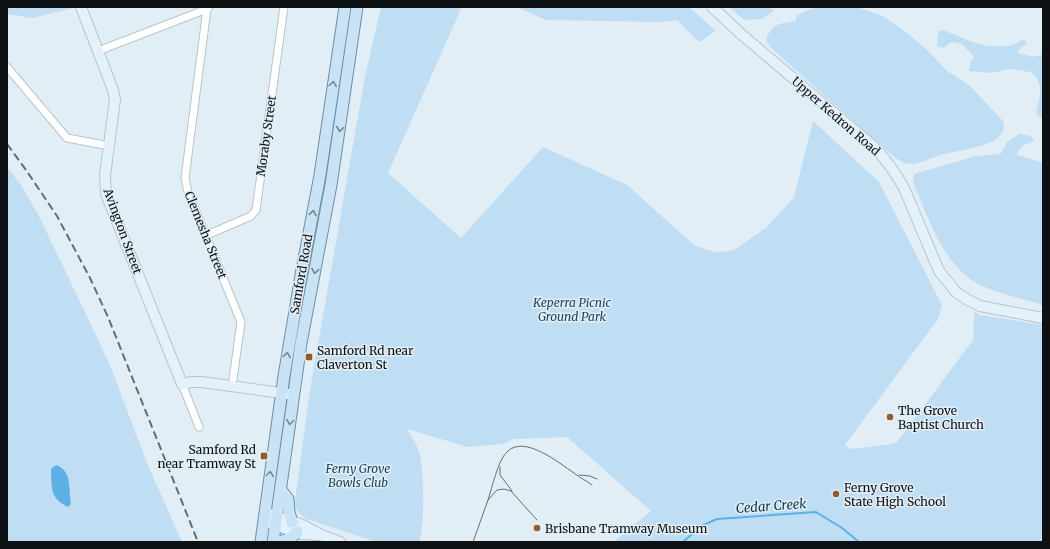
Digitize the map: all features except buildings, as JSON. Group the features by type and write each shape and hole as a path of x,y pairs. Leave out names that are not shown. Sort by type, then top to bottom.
{"main road":[{"name":"Samford Road","path":"261,542 281,393 320,175 344,7"},
{"name":"Samford Road","path":"273,542 301,343 337,144 357,7"},
{"path":"281,490 288,499 289,512 292,522"},
{"path":"280,542 291,538 297,532"}],"street":[{"name":"Avington Street","path":"81,7 113,90 115,100 105,175 106,194 200,427"},
{"name":"Moraby Street","path":"206,235 251,216 256,210 284,7"},
{"name":"Upper Kedron Road","path":"712,7 741,34 872,145 881,155 904,188 939,271 956,292 980,306 1043,318"},
{"path":"98,51 208,8"},
{"name":"Clemesha Street","path":"208,8 185,178 188,192 241,322 232,386"},
{"path":"7,67 67,138 110,146"},
{"path":"182,384 197,382 294,395"},
{"path":"264,517 276,521 297,532 321,535"},
{"path":"276,521 292,522 304,525 321,535 340,542"}],"green space":[{"path":"7,7 73,8 32,18 7,14"},
{"name":"Keperra Picnic Ground Park","path":"381,7 462,7 388,173 461,238 543,147 627,185 694,245 714,252 734,250 767,227 794,197 813,121 879,182 942,305 938,319 845,445 851,449 897,442 973,340 974,312 980,315 1043,325 1043,542 613,542 651,511 567,437 514,439 503,444 468,447 407,429 418,449 421,464 423,513 419,542 376,542 307,519 298,512 295,501 309,396 365,76"},
{"path":"516,7 689,7 716,31 699,42 677,20 660,22 546,20"},
{"path":"729,7 766,7 775,10 762,19 744,20"},
{"path":"817,7 857,7 883,16 927,50 947,71 969,85 1003,121 1004,129 1002,133 996,139 984,145 940,155 917,163 907,164 898,159 887,151 771,48 766,40 768,34 777,25 795,21 797,15"},
{"path":"943,30 975,43 989,46 1011,46 1024,39 1027,44 1018,50 1018,53 1027,56 1043,54 1043,119 1036,114 1040,87 1036,77 1030,72 1010,69 990,73 969,71 971,61 974,57 962,44 952,42 943,48 937,46 938,33 939,31"},
{"path":"1019,134 1031,136 1034,141 1022,146 1016,155 1043,163 1043,305 1006,295 985,287 971,280 959,269 940,242 932,227 913,182 914,174 976,156 1000,154 1007,142"},
{"path":"7,167 21,185 39,216 110,365 147,463 182,542 7,542"}],"water":[{"path":"56,465 65,472 69,481 71,504 68,507 57,500 53,491 51,469"}],"waterway":[{"name":"Cedar Creek","path":"683,542 701,526 717,519 816,512 842,528 859,542"}],"tram line":[{"path":"488,500 501,461 507,452 514,447 523,446 541,452 551,457 592,485"},
{"path":"500,467 500,475 512,491"},
{"path":"579,475 590,476 597,479"},
{"path":"473,542 488,500 497,490 504,489 511,491 537,520"}],"railway":[{"path":"7,144 57,216 90,278 108,317 198,542"}],"place":[{"name":"Samford Rd near Claverton St","path":"309,357"},
{"name":"The Grove Baptist Church","path":"890,417"},
{"name":"Samford Rd near Tramway St","path":"264,456"},
{"name":"Ferny Grove State High School","path":"836,494"},
{"name":"Brisbane Tramway Museum","path":"537,528"}],"park label":[{"name":"Ferny Grove Bowls Club","path":"358,475"}]}
